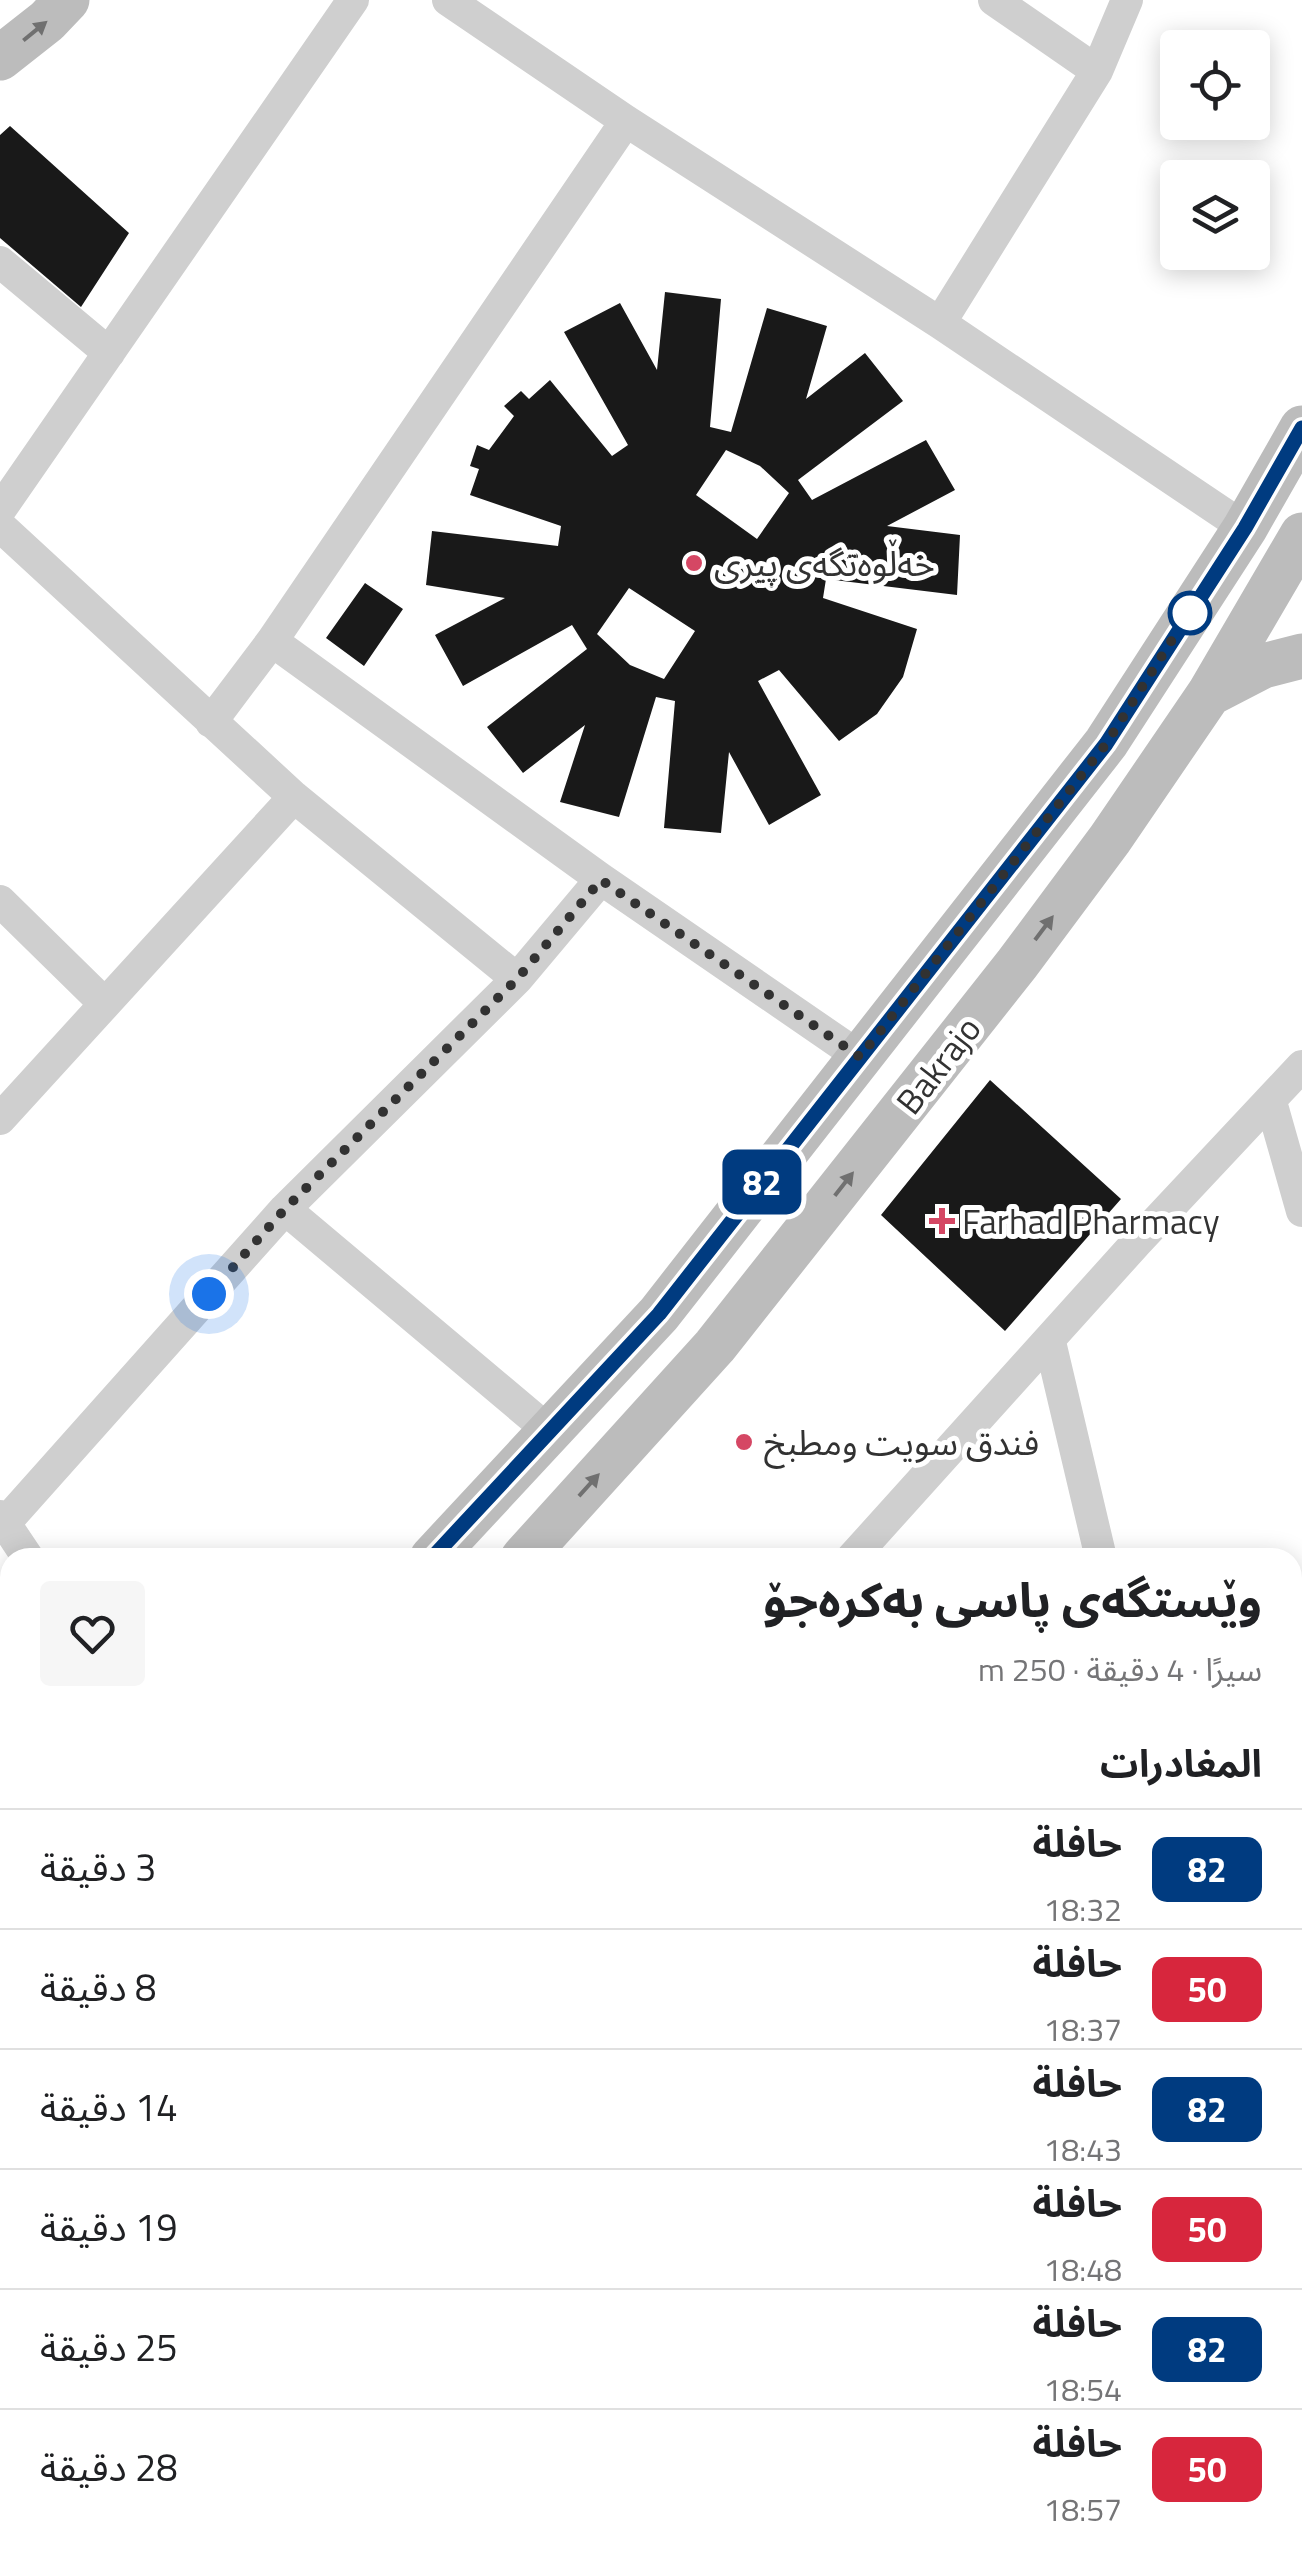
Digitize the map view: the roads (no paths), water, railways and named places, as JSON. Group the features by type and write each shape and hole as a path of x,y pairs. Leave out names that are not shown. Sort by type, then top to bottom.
{"main road":[{"path":"0,58 47,22 67,0"},
{"path":"441,1548 659,1314 1106,744 1245,528 1290,477 1302,428"},
{"name":"Bakrajo","path":"532,1548 715,1346 1018,964 1209,694 1302,535"},
{"path":"1212,577 1261,605"},
{"path":"1209,694 1263,666 1302,656"}],"street":[{"path":"0,510 352,0"},
{"path":"448,0 1245,528"},
{"path":"994,0 1098,71"},
{"path":"940,323 1098,71 1127,0"},
{"path":"211,722 272,641 626,121"},
{"path":"0,262 108,353"},
{"path":"0,526 294,797 517,979"},
{"path":"272,641 601,880 860,1057"},
{"path":"0,1118 294,797"},
{"path":"22,1548 3,1519 285,1209 517,979 601,880"},
{"path":"0,901 105,1004"},
{"path":"861,1548 1136,1242 1302,1066"},
{"path":"1271,1102 1302,1211"},
{"path":"285,1209 549,1431"},
{"path":"1050,1342 1099,1548"}],"place":[{"name":"خەڵوەتگەی پیری","path":"694,563"},
{"name":"Farhad Pharmacy","path":"942,1221"},
{"name":"فندق سويت ومطبخ","path":"744,1442"}]}
